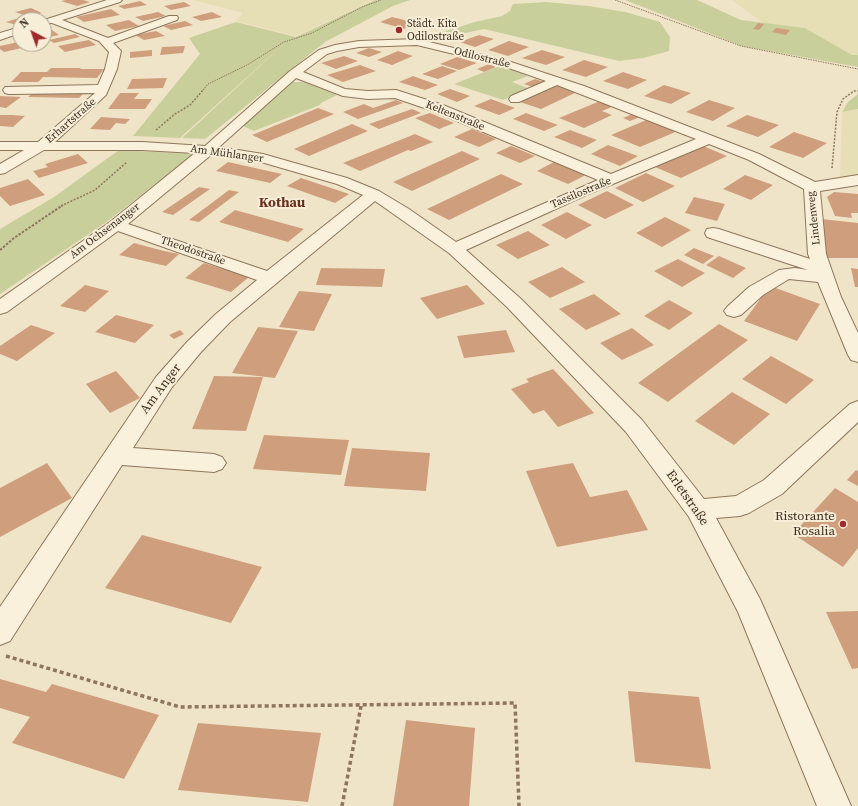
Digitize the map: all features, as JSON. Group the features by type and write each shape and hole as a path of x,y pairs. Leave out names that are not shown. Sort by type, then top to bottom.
{"street":[{"path":"52,20 117,0"},
{"path":"52,22 103,39 106,42 173,18"},
{"path":"0,36 12,32"},
{"name":"Erhartstraße","path":"0,170 43,145 100,95 111,68 115,51 106,42"},
{"name":"Odilostraße","path":"208,150 294,73 323,52 335,48 366,44 418,42 507,64 648,114 708,139"},
{"name":"Keltenstraße","path":"294,73 343,92 368,95 396,94 438,108 611,180"},
{"path":"514,99 557,81"},
{"path":"9,90 103,89"},
{"name":"Tassilostraße","path":"455,249 708,139"},
{"name":"Lindenweg","path":"708,139 754,157 812,187 817,254 858,355"},
{"name":"Am Mühlanger","path":"0,146 142,146 208,150 263,158 342,181 374,194 403,212 455,249"},
{"name":"Am Ochsenanger","path":"0,308 116,225 208,150"},
{"path":"812,187 858,180"},
{"name":"Am Anger","path":"2,627 164,382 194,347 223,318 270,278 374,194"},
{"name":"Theodostraße","path":"116,225 270,278"},
{"path":"713,233 824,274"},
{"name":"Erletstraße","path":"455,249 514,303 634,426 698,510 750,608 834,806"},
{"path":"734,311 756,291 784,274 824,274"},
{"path":"698,510 740,506 773,487 858,409"},
{"path":"114,456 214,463"}],"path":[{"path":"0,250 14,238 60,207 95,190 117,172 159,126 190,105 208,84 247,65 284,42 312,33 362,7 381,0"},
{"path":"615,0 741,46 858,69"},
{"path":"831,185 836,112 843,99 854,91 858,91"},
{"path":"0,654 180,707 515,703 518,806"},
{"path":"342,806 361,706"}],"shaded area":[{"path":"193,0 373,0 296,36 236,21 243,13"},
{"path":"732,0 858,0 858,55 852,55 805,28 763,23"},
{"path":"858,109 858,176 840,180 842,112"}],"green space":[{"path":"375,0 410,0 393,6 325,42 205,139 182,138 287,41 180,138 133,136 200,54 189,38 236,22 296,37"},
{"path":"625,0 697,0 741,20 805,28 852,55 858,55 858,67 742,46"},
{"path":"546,2 589,6 625,12 660,22 670,37 669,51 643,58 619,61 484,29 456,35 440,41 421,39 475,22 502,16 510,11 513,4"},
{"path":"500,66 528,76 512,82 530,89 503,100 454,84"},
{"path":"292,82 304,82 337,95 321,103 320,105 254,131 243,126"},
{"path":"858,94 858,109 842,112 848,102"},
{"path":"119,150 194,154 105,223 0,294 0,229 54,197"}],"building":[{"path":"83,0 90,2 77,6 61,1"},
{"path":"140,1 147,5 124,9 118,6"},
{"path":"184,2 191,6 171,10 164,6"},
{"path":"31,8 40,12 15,12"},
{"path":"111,9 120,15 84,22 76,17"},
{"path":"158,12 166,16 143,21 135,17"},
{"path":"212,12 222,17 201,21 192,17"},
{"name":"Städt. Kita Odilostraße","path":"392,17 417,23 404,29 380,22"},
{"path":"12,20 12,24 6,22"},
{"path":"129,20 139,26 115,31 106,25"},
{"path":"185,21 193,25 171,30 163,26"},
{"path":"758,23 764,24 759,30 753,29"},
{"path":"776,28 790,30 786,35 772,32"},
{"path":"52,30 59,35 52,36"},
{"path":"156,31 165,36 144,40 135,35"},
{"path":"75,34 80,37 54,43 52,39"},
{"path":"479,35 494,39 475,47 460,42"},
{"path":"89,40 96,45 65,52 58,46"},
{"path":"509,41 529,47 508,56 488,50"},
{"path":"12,43 12,50 4,52 0,49 0,46"},
{"path":"185,46 183,53 160,55 162,47"},
{"path":"369,48 382,52 369,57 356,53"},
{"path":"152,50 152,56 130,58 130,52"},
{"path":"542,50 565,57 546,65 522,58"},
{"path":"398,51 413,56 392,65 377,60"},
{"path":"344,56 358,61 336,69 321,63"},
{"path":"457,57 477,63 459,70 440,64"},
{"path":"584,60 608,67 586,77 562,70"},
{"path":"489,64 496,67 484,72 477,69"},
{"path":"360,65 376,71 343,82 327,75"},
{"path":"442,66 457,71 438,79 422,74"},
{"path":"51,68 104,69 97,78 43,77 38,82 11,82 21,72 47,72"},
{"path":"623,72 647,80 628,89 603,81"},
{"path":"413,76 438,85 425,90 399,82"},
{"path":"167,78 163,88 127,89 132,79"},
{"path":"535,79 547,83 536,88 524,84"},
{"path":"554,84 577,92 541,109 517,101"},
{"path":"664,85 691,93 671,104 644,96"},
{"path":"450,89 470,96 457,102 437,94"},
{"path":"36,90 87,90 79,98 28,97"},
{"path":"120,93 139,93 134,99 152,99 145,109 108,109"},
{"path":"0,96 21,97 6,108 0,107"},
{"path":"491,99 515,108 499,115 474,106"},
{"path":"396,100 403,103 358,119 343,112 364,104 373,108"},
{"path":"709,100 735,108 713,121 686,112"},
{"path":"600,101 614,106 602,111 612,115 584,128 559,118"},
{"path":"318,108 334,114 267,142 252,135"},
{"path":"412,109 421,113 379,129 369,124"},
{"path":"430,113 454,123 439,129 415,118"},
{"path":"526,113 558,125 544,131 513,119"},
{"path":"635,113 643,116 630,121 623,118"},
{"path":"0,115 25,116 13,127 0,126"},
{"path":"747,115 779,125 758,137 726,126"},
{"path":"101,117 130,119 125,124 116,123 110,130 90,129"},
{"path":"651,118 680,130 640,147 611,135"},
{"path":"352,124 368,131 309,156 294,149"},
{"path":"472,129 496,139 479,147 454,137"},
{"path":"570,130 597,140 582,148 554,137"},
{"path":"794,132 827,143 803,158 769,147"},
{"path":"415,134 433,142 411,151 408,150 360,171 343,163"},
{"path":"608,145 638,156 620,166 591,154"},
{"path":"701,145 727,156 681,178 655,167"},
{"path":"511,146 535,156 520,163 496,153"},
{"path":"462,151 480,159 412,191 393,182"},
{"path":"78,154 88,163 39,178 33,171 48,167 45,164"},
{"path":"228,162 282,174 270,183 216,171"},
{"path":"554,162 586,175 568,184 537,171"},
{"path":"646,173 675,186 643,202 615,188"},
{"path":"501,174 523,184 449,220 427,209"},
{"path":"745,175 773,185 751,200 723,189"},
{"path":"301,178 349,194 335,203 287,186"},
{"path":"28,179 45,195 10,206 0,196 0,188"},
{"path":"199,187 210,189 173,215 162,212"},
{"path":"229,190 239,192 199,222 189,220"},
{"path":"607,191 634,205 605,219 578,205"},
{"path":"834,192 858,194 858,213 851,213 852,218 835,216 827,197"},
{"path":"694,197 725,204 717,221 685,213"},
{"path":"235,210 304,229 288,242 219,222"},
{"path":"567,212 592,225 566,239 541,225"},
{"path":"665,217 691,230 662,247 636,233"},
{"path":"821,219 858,223 858,258 825,258"},
{"path":"528,231 550,245 518,259 496,245"},
{"path":"134,243 179,254 166,266 119,255"},
{"path":"694,248 714,256 703,264 684,255"},
{"path":"719,256 746,268 733,278 706,265"},
{"path":"678,259 705,273 682,287 654,271"},
{"path":"204,263 249,277 231,292 185,278"},
{"path":"562,267 585,282 550,298 528,282"},
{"path":"321,268 385,269 382,287 316,285"},
{"path":"851,268 858,269 858,287 855,287"},
{"path":"85,285 109,291 85,312 60,306"},
{"path":"467,285 485,304 437,319 420,298"},
{"path":"770,286 820,304 797,341 744,321"},
{"path":"299,291 332,294 314,331 279,327"},
{"path":"594,294 621,314 586,330 559,309"},
{"path":"669,300 693,313 669,330 644,316"},
{"path":"116,315 154,325 135,343 95,332"},
{"path":"719,324 748,340 668,402 638,383"},
{"path":"31,325 55,333 17,361 0,354 0,346"},
{"path":"258,327 298,331 275,378 232,373"},
{"path":"632,328 654,345 622,360 600,343"},
{"path":"180,330 184,334 174,339 169,335"},
{"path":"506,330 515,352 464,358 457,336"},
{"path":"771,356 814,380 786,404 742,379"},
{"path":"553,369 594,413 558,427 544,410 533,414 511,389 529,382 526,379"},
{"path":"116,371 140,398 110,413 86,384"},
{"path":"214,376 263,377 246,431 192,429"},
{"path":"732,392 770,414 734,445 695,421"},
{"path":"264,435 349,440 341,475 253,469"},
{"path":"352,448 430,453 426,491 344,486"},
{"path":"47,463 72,498 0,537 0,488"},
{"path":"573,463 590,497 627,490 648,530 557,547 526,471"},
{"path":"856,470 858,471 858,486 847,480"},
{"path":"835,488 858,502 858,548 843,567 793,534"},
{"path":"142,535 262,567 231,623 105,588"},
{"path":"858,611 858,668 852,669 826,612"},
{"path":"0,679 46,692 52,684 159,715 124,779 12,743 30,717 0,708"},
{"path":"628,691 699,697 711,769 635,762"},
{"path":"406,720 475,728 469,806 393,806"},
{"path":"198,723 321,733 308,802 178,790"}],"place":[{"name":"Städt. Kita Odilostraße","path":"399,30"},
{"name":"Ristorante Rosalia","path":"843,524"}],"district":[{"name":"Kothau","path":"282,203"}]}
